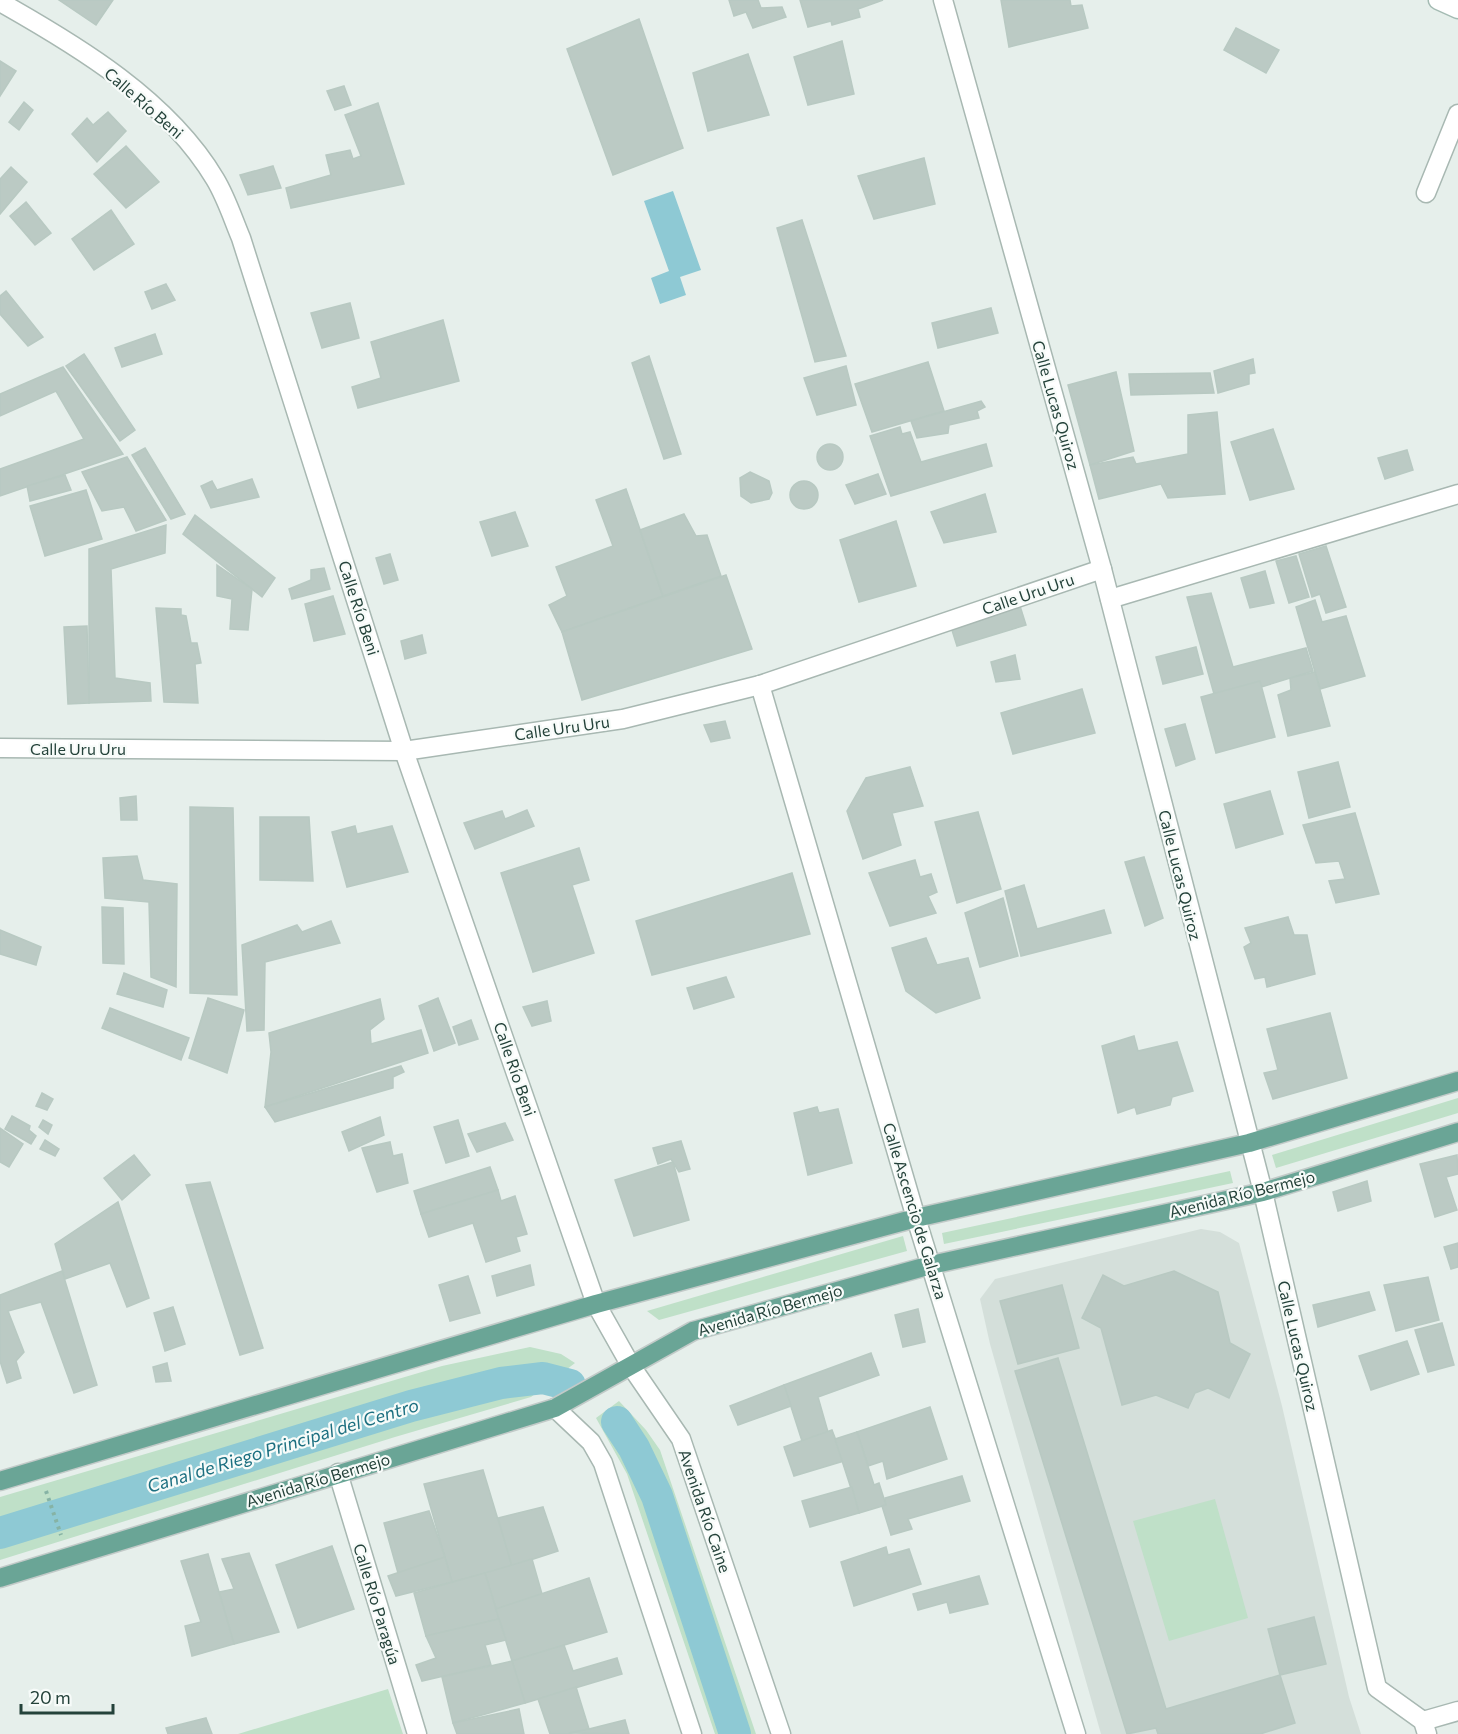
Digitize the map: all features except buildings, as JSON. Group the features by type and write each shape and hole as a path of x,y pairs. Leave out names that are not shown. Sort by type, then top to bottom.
{"main road":[{"path":"0,1481 596,1304 916,1218 1249,1143 1458,1082"},
{"name":"Avenida Río Bermejo","path":"0,1578 555,1408 693,1331 931,1264 1263,1192 1458,1132"}],"street":[{"name":"Calle Lucas Quiroz","path":"943,0 1102,569 1263,1192 1377,1688 1425,1727"},
{"path":"1438,0 1458,9"},
{"name":"Calle Río Beni","path":"0,2 84,53 139,94 184,136 216,180 241,238 404,751 596,1304"},
{"path":"1426,194 1458,114"},
{"path":"1110,599 1458,494"},
{"name":"Calle Uru Uru","path":"0,748 404,751 623,719 760,685 1102,569"},
{"name":"Calle Ascencio de Galarza","path":"760,685 916,1218 1076,1734"},
{"name":"Avenida Río Caine","path":"596,1304 631,1366 681,1439 781,1734"},
{"path":"555,1408 591,1442 603,1463 692,1734"},
{"name":"Calle Río Paragúa","path":"338,1473 417,1734"},
{"path":"1425,1727 1458,1711"}],"path":[{"path":"47,1497 58,1527"}],"shaded area":[{"path":"1201,1229 1220,1232 1239,1243 1282,1406 1349,1697 1361,1734 1101,1734 990,1344 980,1299 995,1279"}],"green space":[{"path":"1458,1098 1458,1113 1276,1168 1272,1155"},
{"path":"1230,1171 1233,1183 944,1244 942,1233"},
{"path":"903,1236 907,1251 659,1320 647,1311"},
{"path":"530,1347 561,1354 575,1363 531,1397 0,1560 0,1497 442,1366"},
{"path":"619,1401 646,1430 660,1450 756,1734 715,1734 627,1474 596,1418"},
{"path":"1215,1499 1248,1618 1169,1641 1133,1521"},
{"path":"388,1689 403,1734 238,1734"}],"water":[{"path":"673,191 701,270 680,277 686,295 660,304 651,278 669,271 644,201"}],"waterway":[{"name":"Canal de Riego Principal del Centro","path":"0,1533 411,1406 501,1383 543,1378 570,1385"},
{"name":"Canal de Riego Principal del Centro","path":"617,1422 634,1448 657,1496 735,1734"}]}
